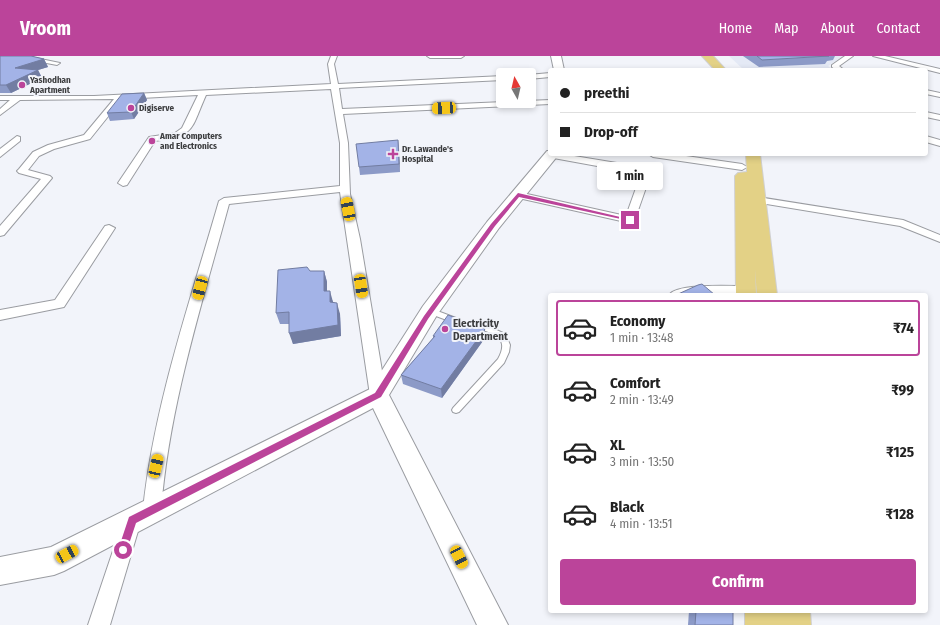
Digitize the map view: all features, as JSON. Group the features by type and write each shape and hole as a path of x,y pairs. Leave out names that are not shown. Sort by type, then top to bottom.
{"main road":[{"path":"698,56 709,68"},
{"path":"707,56 718,68"},
{"path":"753,156 767,293"},
{"path":"741,161 745,293"},
{"path":"762,613 762,625"},
{"path":"793,613 794,625"}],"street":[{"path":"14,56 57,63"},
{"path":"334,56 330,64 344,143 345,188 378,395 493,625"},
{"path":"430,56 461,56"},
{"path":"556,56 559,68"},
{"path":"838,68 834,66 850,56"},
{"path":"876,56 927,68"},
{"path":"899,56 921,66 940,64"},
{"path":"928,68 940,72"},
{"path":"536,76 548,75"},
{"path":"0,98 120,97 496,78"},
{"path":"123,183 152,139 177,134 186,130 203,92"},
{"path":"928,92 940,95"},
{"path":"0,233 47,178 22,171 36,154 51,147 87,138 120,97"},
{"path":"0,113 18,98"},
{"path":"338,112 548,102"},
{"path":"928,115 940,118"},
{"path":"0,154 17,139"},
{"path":"928,139 940,143"},
{"path":"0,571 54,561 378,395 430,311 493,225 549,156"},
{"path":"518,195 630,220 635,200 640,193 646,173 635,169 562,156"},
{"path":"678,156 741,161"},
{"path":"152,510 156,466 178,369 224,201 345,188"},
{"path":"758,200 903,223 940,239"},
{"path":"0,315 60,304 109,228"},
{"path":"680,293 745,293"},
{"path":"99,625 132,520"}],"lane":[{"path":"430,311 496,332 506,341 508,347 501,361 456,410"}],"shaded area":[{"path":"729,56 843,56 828,66 830,68 742,68"}],"building":[{"path":"0,56 31,56 44,59 15,68 38,70 6,85 0,85"},
{"path":"757,56 829,56 762,60"},
{"path":"144,93 131,112 107,113 122,94"},
{"path":"398,140 399,164 359,167 356,144"},
{"path":"307,267 310,271 324,271 324,291 330,291 330,302 337,303 338,325 289,333 289,312 276,313 278,270"},
{"path":"702,284 713,293 680,293"},
{"path":"448,315 485,329 441,389 401,375 435,336 433,336"},
{"path":"696,613 733,613 733,625 695,625"}],"place":[{"name":"Yashodhan Apartment","path":"22,85"},
{"name":"Digiserve","path":"131,108"},
{"name":"Amar Computers and Electronics","path":"152,141"},
{"name":"Dr. Lawande's Hospital","path":"393,154"},
{"name":"Electricity Department","path":"445,329"}],"route":[{"path":"123,550 132,520 378,395 426,317 493,225 518,195 630,220"}]}
